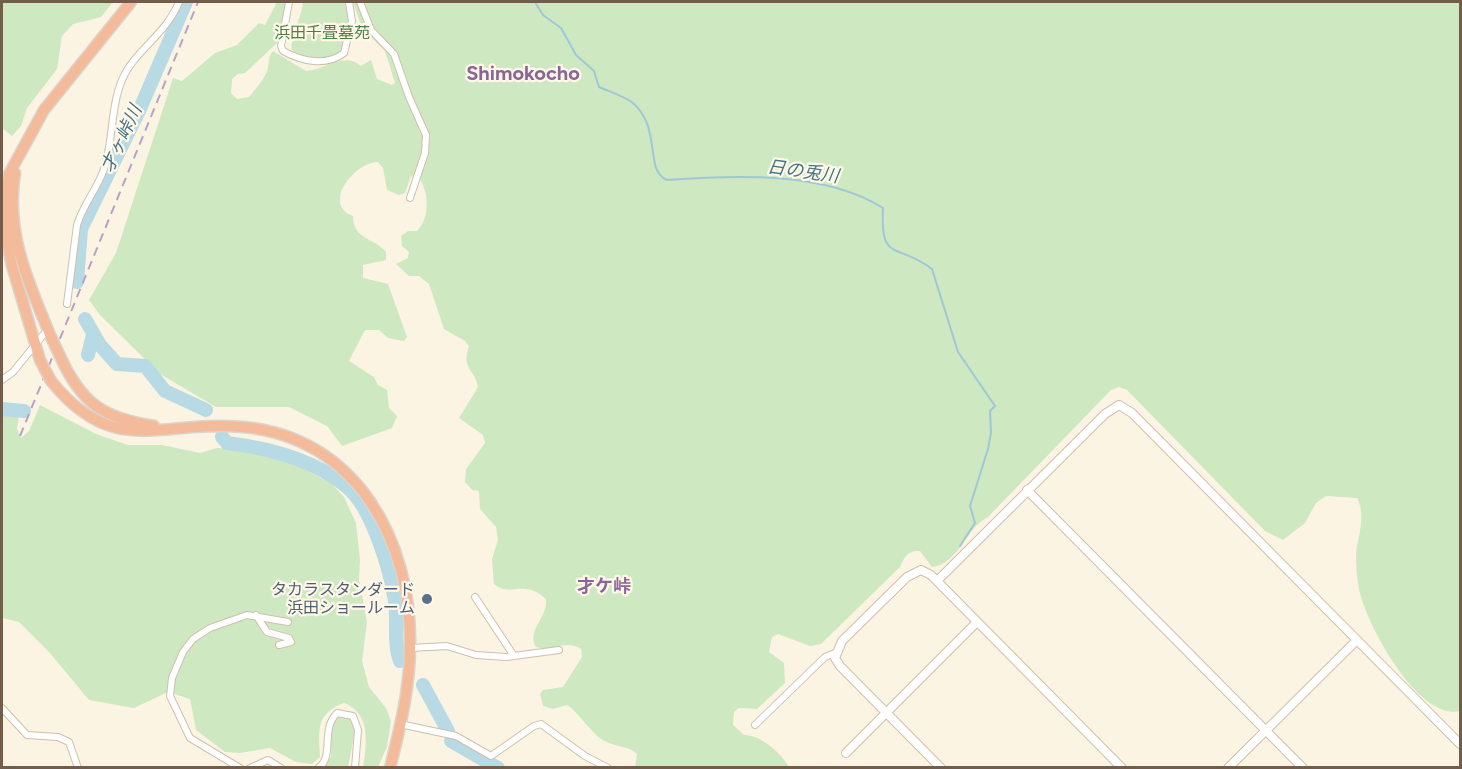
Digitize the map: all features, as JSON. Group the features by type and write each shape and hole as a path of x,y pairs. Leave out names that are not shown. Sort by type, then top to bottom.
{"highway":[{"path":"131,2 44,110 9,174 6,188 6,237 34,345 51,381 75,408 109,427 140,432 233,426 273,433 306,445 324,455 352,479 379,513 392,543 407,602 410,648 408,684 390,768"},
{"path":"18,159 13,201 14,232 22,265 49,333 80,393 105,413 124,422 175,430"}],"street":[{"path":"67,304 77,225 80,214 105,168 122,80 130,66 171,20 179,2"},
{"path":"289,2 281,46 283,51 293,57 320,62 328,62 344,53 352,21 349,2"},
{"path":"360,2 370,30 394,54 409,97 426,135 425,153 410,198"},
{"path":"2,381 13,372 34,345 49,333"},
{"path":"937,581 1105,414 1114,407 1124,407 1461,744"},
{"path":"1027,490 1303,768"},
{"path":"755,725 825,657 836,653 842,641 911,573 921,570 937,581 1122,768"},
{"path":"475,597 514,656"},
{"path":"240,768 190,738 170,696 170,690 183,652 196,637 241,615 256,615 288,622"},
{"path":"256,615 267,632 289,638 291,642 279,645"},
{"path":"846,753 977,622"},
{"path":"1228,768 1357,640"},
{"path":"410,648 447,646 476,656 514,656 559,650"},
{"path":"836,653 840,666 941,768"},
{"path":"2,708 27,735 58,736 69,742 78,768"},
{"path":"318,768 327,758 329,723 337,713 342,712 353,716 358,730 356,768"},
{"path":"400,724 456,736 491,756 540,724 585,756 608,768"},
{"path":"250,768 268,760 281,768"}],"green space":[{"path":"2,2 113,2 101,17 73,24 62,36 57,69 27,108 21,126 12,136 2,128"},
{"path":"277,2 286,2 284,21 277,43 245,73 238,74 232,79 231,93 237,99 249,97 259,84 267,71 273,51 306,71 348,60 361,66 371,60 377,79 392,85 395,83 385,51 362,28 353,2 1460,2 1460,711 1444,710 1427,701 1411,686 1396,667 1372,624 1364,605 1357,577 1356,556 1361,512 1357,498 1326,496 1316,503 1305,523 1283,540 1265,531 1127,390 1119,387 1111,390 988,517 980,522 949,559 932,567 920,551 909,553 900,567 821,644 810,646 778,634 772,637 769,652 784,663 785,683 757,709 739,708 734,712 733,725 744,735 764,741 781,756 789,767 635,767 637,754 634,751 601,739 567,705 553,709 543,706 540,694 543,690 563,687 582,657 581,649 569,645 546,648 535,646 534,633 544,612 546,599 531,590 506,589 494,584 492,559 498,540 496,527 480,509 479,491 472,490 465,482 466,469 485,443 483,435 459,418 478,387 468,365 469,346 465,341 444,329 429,284 419,276 409,276 396,264 408,258 409,252 402,246 401,236 408,231 417,231 426,213 425,192 420,179 411,176 405,193 399,195 387,190 383,168 378,162 369,164 360,169 345,184 340,202 344,210 353,216 357,230 386,252 386,260 363,265 363,278 388,284 407,337 404,341 388,338 379,330 365,330 349,361 374,377 378,385 387,390 389,408 397,416 392,428 342,446 327,426 289,407 216,407 160,374 100,315 89,300 116,253 173,78 182,81 215,53 237,45 259,23 265,25"},
{"name":"浜田千畳墓苑","path":"303,2 347,2 349,32 342,49 335,55 314,58 292,50 292,40"},
{"path":"40,405 96,434 128,445 162,445 200,453 217,448 241,449 286,459 332,484 344,497 356,523 360,560 359,580 367,622 362,661 369,687 386,708 391,721 387,747 378,767 363,767 366,739 363,722 353,708 344,703 328,712 323,718 320,731 320,757 312,764 296,762 270,748 240,753 225,752 196,730 190,699 168,692 134,708 89,700 50,653 19,622 2,618 2,411 16,412 19,415 17,429 21,438 29,431"},
{"path":"346,715 353,719 355,731 348,767 324,768 331,757 332,722 338,716"}],"waterway":[{"name":"才ヶ峠川","path":"77,282 81,229 139,111 186,2"},
{"name":"日の兎川","path":"535,2 543,15 561,28 576,55 594,71 599,87 633,103 642,113 647,124 656,168 667,180 720,177 778,178 834,187 860,196 883,208 884,237 888,245 932,269 958,352 995,406 990,411 991,433 988,449 970,506 975,523 960,546"},
{"name":"才ヶ峠川","path":"85,319 100,345 117,364 145,366 165,391 206,410"},
{"path":"88,355 93,335"},
{"path":"2,409 24,411"},
{"name":"才ヶ峠川","path":"222,437 227,443 275,452 321,469 356,496 372,524 389,573 396,608 397,647 400,661"},
{"name":"才ヶ峠川","path":"423,685 448,731"},
{"name":"才ヶ峠川","path":"451,741 498,768"}],"railway":[{"path":"20,436 198,2"}],"place":[{"name":"タカラスタンダード 浜田ショールーム","path":"427,599"}],"district":[{"name":"Shimokocho","path":"523,74"},
{"name":"才ケ峠","path":"604,587"}]}
